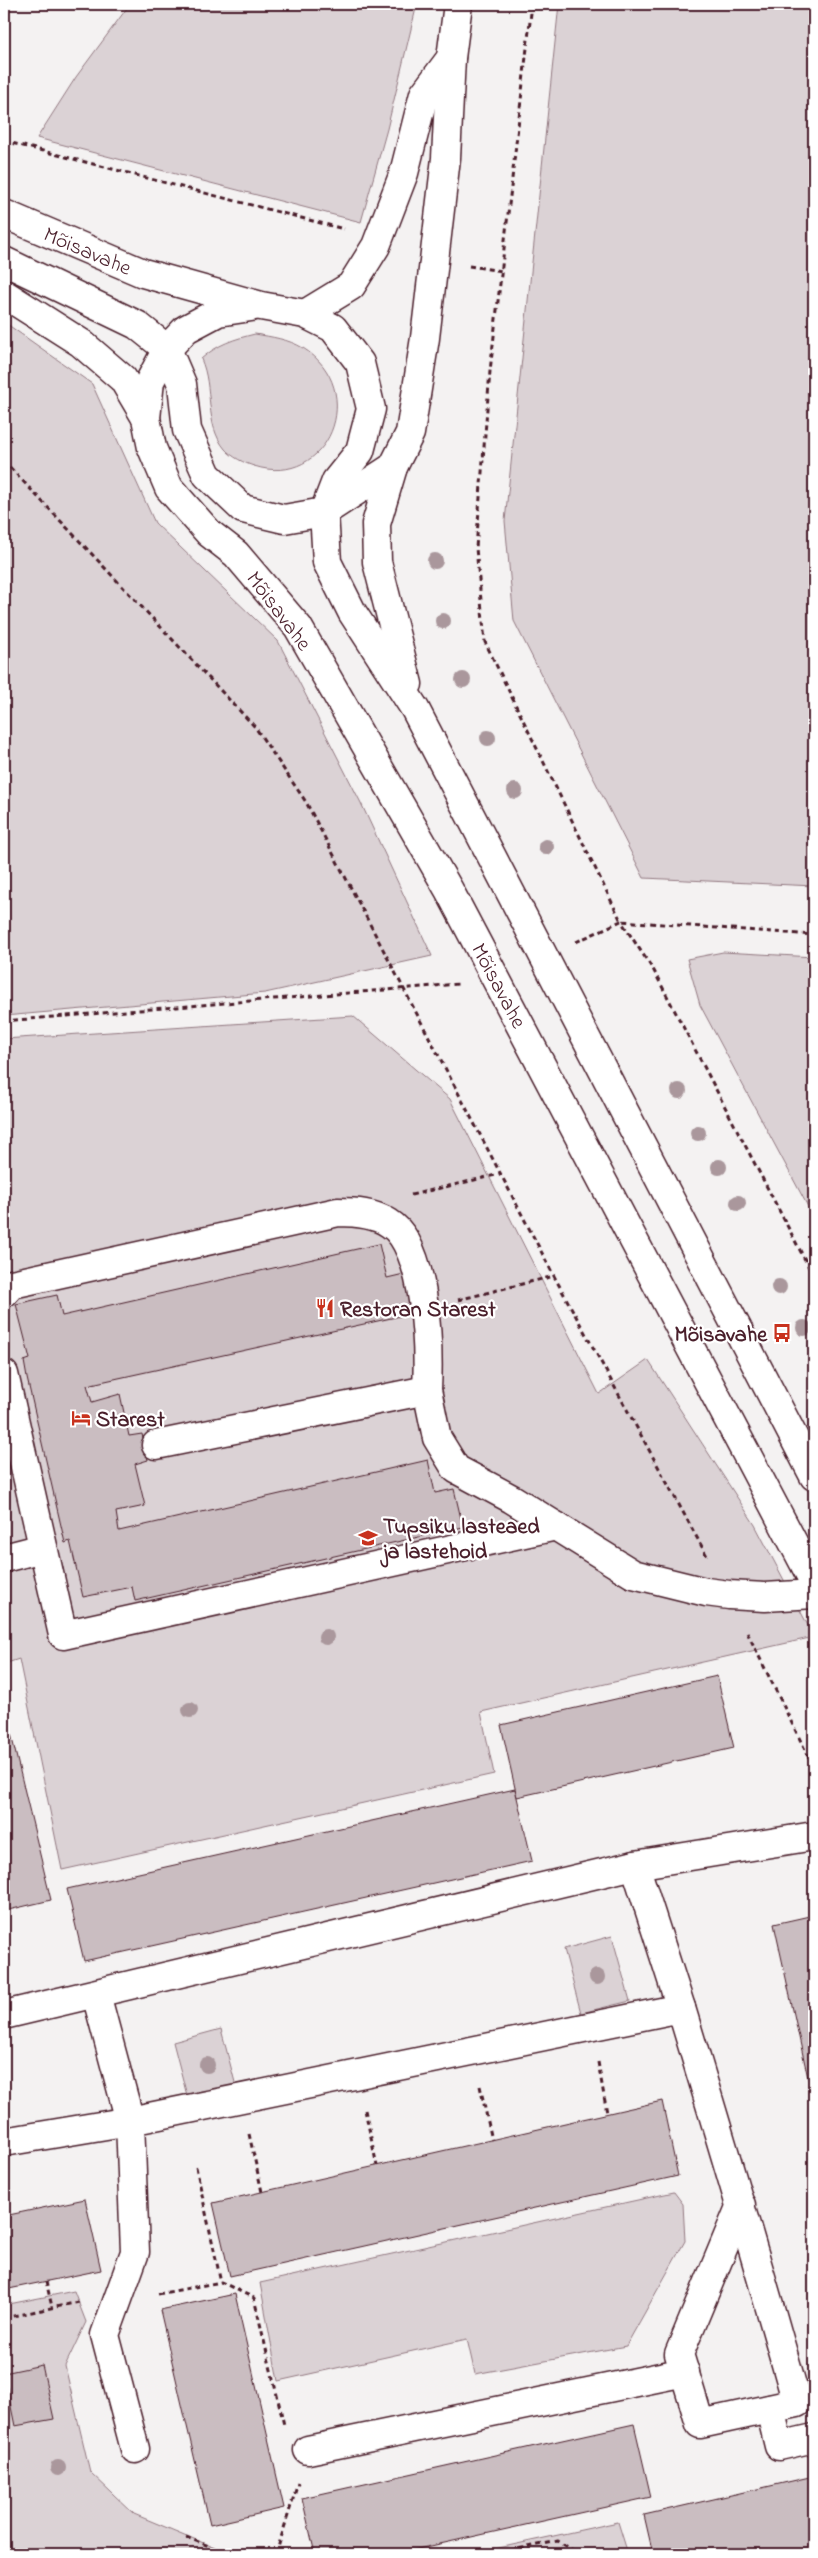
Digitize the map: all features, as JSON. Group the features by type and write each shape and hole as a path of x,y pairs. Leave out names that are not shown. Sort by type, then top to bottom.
{"street":[{"path":"415,709 377,562 376,524 393,467 410,433 425,338 446,158 451,58 458,4"},
{"path":"304,314 351,286 376,246 404,173 424,94 451,58"},
{"name":"Mõisavahe","path":"4,214 143,273 261,306 304,314 333,328 360,363 370,409 360,451 336,481 324,512 327,562 352,612 415,709 814,1476"},
{"name":"Mõisavahe","path":"4,261 137,325 167,349 182,384 187,430 207,475 243,509 284,519 324,512"},
{"name":"Mõisavahe","path":"4,294 81,343 123,379 146,418"},
{"name":"Mõisavahe","path":"261,306 218,312 186,330 167,349 150,381 146,418 152,448 169,488 209,533 236,554 298,627 420,839 491,968 814,1582"},
{"path":"324,512 393,467"},
{"path":"4,1293 12,1284 338,1212 362,1212 390,1223 406,1242 417,1268 424,1308 428,1362 427,1390 437,1438 456,1469 556,1526 633,1574 729,1596 764,1597 814,1594"},
{"path":"4,1374 63,1636 556,1526"},
{"path":"156,1445 427,1390"},
{"path":"4,1558 42,1548"},
{"path":"4,2015 635,1864 814,1836"},
{"path":"635,1864 741,2204 797,2404 700,2424 679,2354 741,2204"},
{"path":"96,1994 130,2121 135,2252 104,2335 135,2449"},
{"path":"4,2142 130,2121 681,2008"},
{"path":"308,2450 685,2372"},
{"path":"770,2409 779,2446 814,2438"}],"path":[{"path":"532,4 490,371 476,548 485,642 620,921 654,971 814,1277"},
{"path":"4,142 349,230"},
{"path":"464,266 502,271"},
{"path":"4,461 255,726 306,802 554,1276 729,1596 814,1768"},
{"path":"572,944 620,921 814,935"},
{"path":"4,1021 403,990 468,983"},
{"path":"362,1212 398,1199 500,1174"},
{"path":"424,1308 554,1276"},
{"path":"591,2026 607,2113"},
{"path":"473,2051 492,2140"},
{"path":"357,2074 377,2166"},
{"path":"241,2098 262,2192"},
{"path":"196,2167 221,2282"},
{"path":"46,2281 52,2308"},
{"path":"4,2318 52,2308 221,2282 254,2298 285,2428"},
{"path":"276,2554 308,2450"},
{"path":"296,2475 298,2484"},
{"path":"186,2537 228,2554"},
{"path":"493,2554 558,2541 579,2554"}],"shaded area":[{"path":"130,4 417,4 387,129 361,222 37,138 76,77"},
{"path":"559,4 814,4 814,886 644,878 514,621 505,521"},
{"path":"4,322 92,384 155,523 278,641 361,803 432,956 265,993 4,1016"},
{"path":"255,334 286,340 303,348 323,366 334,387 336,410 331,431 320,450 303,463 280,470 246,463 225,449 218,439 214,428 205,370 201,359 226,343"},
{"path":"723,952 814,957 814,1218 700,1005 687,959"},
{"path":"353,1016 450,1099 599,1394 648,1360 755,1525 814,1637 481,1712 494,1774 62,1870 19,1659 4,1664 4,1039"},
{"path":"612,1936 630,2001 581,2013 564,1949"},
{"path":"221,2029 238,2094 190,2107 173,2042"},
{"path":"674,2192 683,2204 685,2241 626,2346 475,2374 467,2339 278,2381 260,2283"},
{"path":"74,2291 86,2322 65,2366 90,2472 134,2514 230,2554 4,2554 4,2305"},
{"path":"618,2522 628,2554 471,2554"}],"building":[{"name":"Starest","path":"379,1244 387,1278 404,1274 414,1313 87,1385 92,1402 120,1394 129,1436 142,1434 148,1460 135,1464 145,1506 116,1512 119,1531 428,1460 435,1493 454,1489 463,1527 135,1601 132,1587 83,1597 70,1541 65,1543 27,1378 24,1361 30,1359 16,1304 57,1295 62,1316"},
{"path":"717,1676 734,1748 517,1797 501,1725"},
{"path":"4,1705 51,1900 4,1911"},
{"path":"515,1789 532,1861 84,1961 67,1889"},
{"path":"814,1915 814,2105 774,1924"},
{"path":"662,2101 678,2176 230,2276 213,2203"},
{"path":"85,2199 101,2270 4,2290 4,2216"},
{"path":"235,2294 284,2508 210,2525 160,2310"},
{"path":"42,2365 54,2419 15,2426 4,2373"},
{"path":"634,2424 651,2497 395,2554 315,2554 302,2498"},
{"path":"814,2476 814,2553 653,2554 644,2515"}],"place":[{"name":"Restoran Starest","path":"325,1308"},
{"name":"Mõisavahe","path":"782,1333"},
{"name":"Starest","path":"81,1418"},
{"name":"Tupsiku lasteaed ja lastehoid","path":"368,1538"}]}
